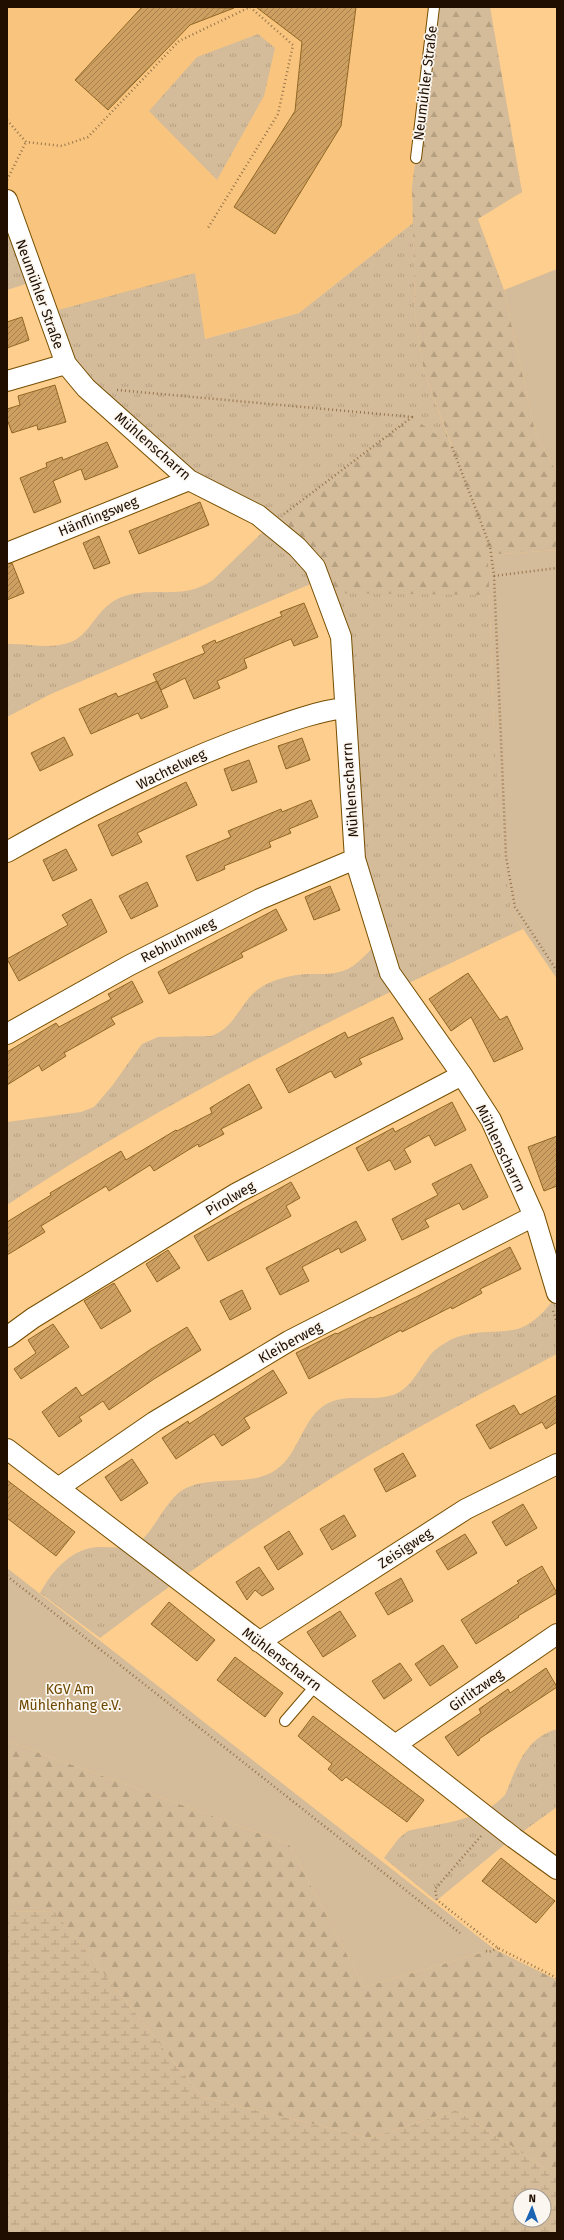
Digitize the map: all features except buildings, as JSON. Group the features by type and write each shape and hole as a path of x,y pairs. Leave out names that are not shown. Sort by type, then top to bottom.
{"street":[{"name":"Neumühler Straße","path":"7,202 66,364"},
{"path":"7,381 66,364"},
{"name":"Mühlenscharrn","path":"66,364 86,388 189,480 258,515 297,547 315,567 341,637 344,708 355,859 390,973 462,1075 491,1120 534,1216 555,1300"},
{"name":"Hänflingsweg","path":"7,553 189,480"},
{"name":"Wachtelweg","path":"7,852 67,819 214,748 322,710 344,708"},
{"name":"Rebhuhnweg","path":"7,1034 130,965 260,898 355,859"},
{"name":"Pirolweg","path":"7,1337 33,1318 237,1193 462,1075"},
{"name":"Kleiberweg","path":"58,1488 154,1422 289,1341 534,1216"},
{"name":"Mühlenscharrn","path":"7,1449 493,1822 557,1869"},
{"name":"Zeisigweg","path":"259,1642 466,1509 557,1464"},
{"name":"Girlitzweg","path":"395,1746 557,1634"}],"lane":[{"name":"Neumühler Straße","path":"416,158 434,7"},
{"path":"285,1721 316,1685"}],"path":[{"path":"7,120 26,142 62,146 88,137 179,41 250,8 293,45 278,114 208,228"},
{"path":"7,180 26,142"},
{"path":"86,388 412,417 270,525"},
{"path":"452,447 490,546 494,576 506,857 515,907 557,970"},
{"path":"494,576 557,568"},
{"path":"555,1300 557,1322"},
{"path":"7,1576 460,1933"},
{"path":"493,1822 435,1889 436,1900 498,1948 557,1978"},
{"path":"486,1951 489,1952 498,1948"}],"shaded area":[{"path":"7,7 434,7 412,187 413,223 299,313 204,339 194,274 59,310 42,300 7,204"}],"green space":[{"path":"434,7 490,7 522,192 478,219 504,290 536,435 557,472 557,550 488,555 490,595 325,593 270,525 412,417 452,446 424,372 415,313 412,187"},
{"path":"258,34 275,48 264,96 217,180 149,111 197,57"},
{"path":"7,204 35,281 7,290"},
{"path":"413,223 415,313 424,372 452,447 488,555 494,732 511,911 523,929 325,1024 195,1092 132,1128 7,1205 7,1122 81,1112 94,1107 112,1086 142,1044 158,1037 211,1036 226,1027 253,993 265,985 295,975 330,974 348,969 359,962 380,939 355,859 344,708 320,580 51,694 7,717 7,644 56,646 71,642 84,633 108,605 125,596 149,592 180,592 202,586 213,580 270,525 189,480 86,388 47,313 195,273 205,339 299,313"},
{"path":"557,269 557,472 536,435 504,290"},
{"path":"557,550 557,979 511,911 501,837 494,732 488,555"},
{"path":"557,1295 557,1354 368,1456 299,1498 231,1543 100,1638 40,1593 57,1568 72,1555 91,1548 128,1547 142,1540 169,1503 181,1491 204,1483 255,1478 266,1475 277,1469 290,1455 315,1413 330,1402 347,1398 375,1398 393,1395 404,1389 430,1355 450,1340 473,1333 505,1331 520,1328 538,1317"},
{"name":"KGV Am Mühlenhang e.V.","path":"7,1568 494,1949 364,1987 289,1844 7,1741"},
{"path":"557,1729 557,1807 504,1845 436,1901 384,1858 399,1838 408,1831 460,1820 472,1816 495,1804 505,1795 518,1764 530,1746 546,1733"},
{"path":"7,1741 289,1844 364,1987 494,1949 557,1980 557,2176 456,2110 370,2138 202,2097 55,1912 7,1911"},
{"path":"7,1911 55,1912 202,2097 370,2138 456,2110 557,2176 557,2233 7,2233"}]}
